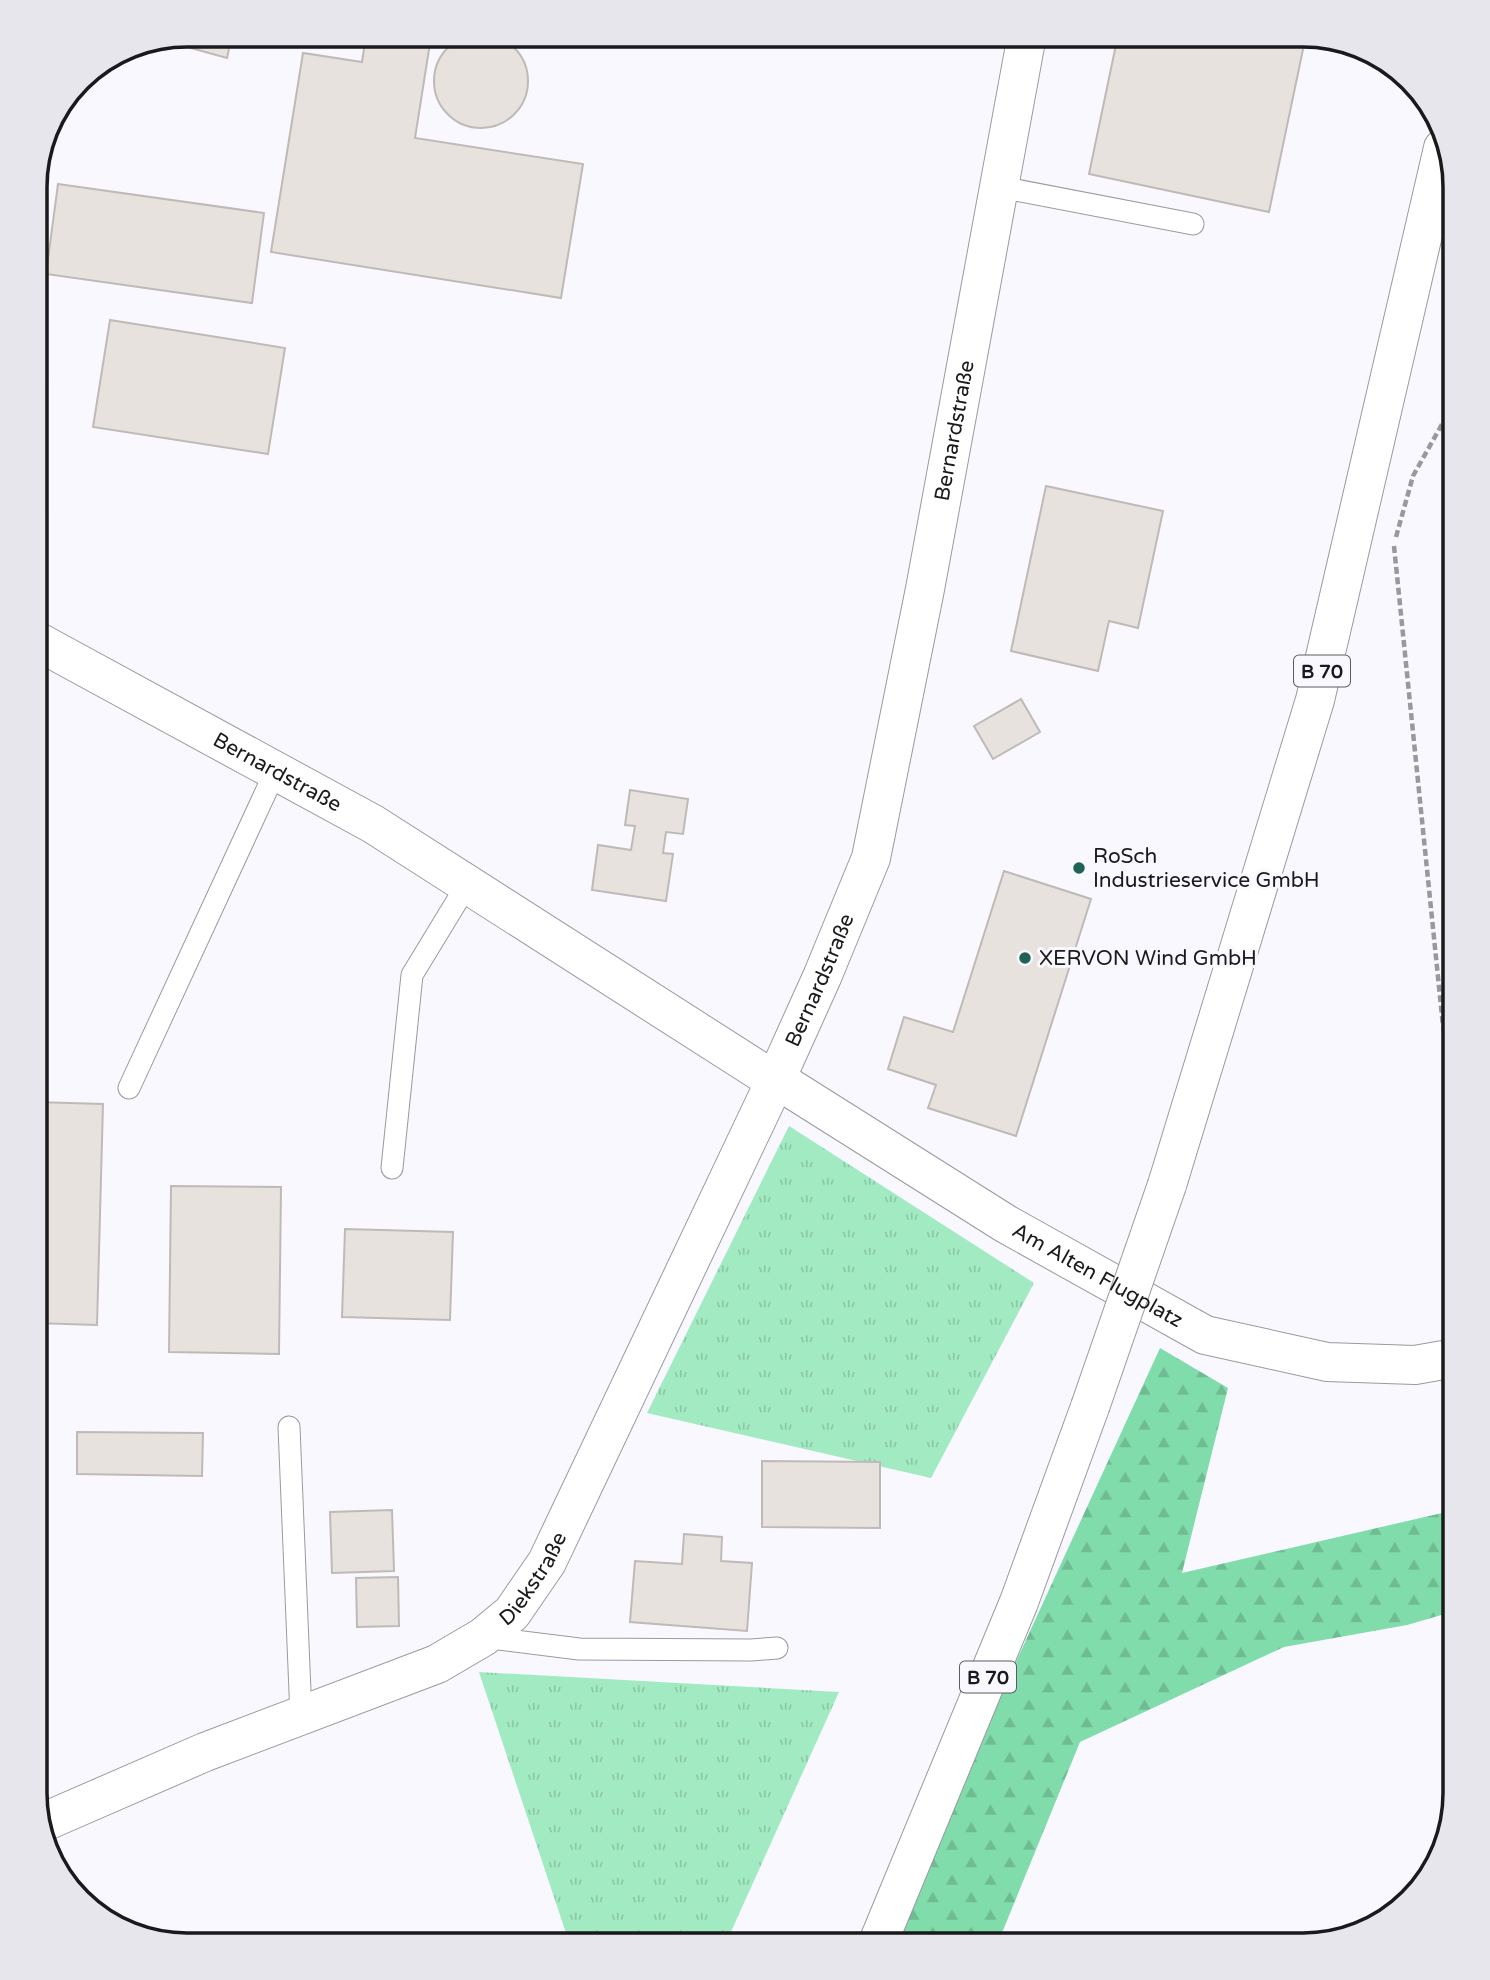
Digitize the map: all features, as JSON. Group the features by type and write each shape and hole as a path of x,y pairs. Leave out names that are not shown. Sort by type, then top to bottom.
{"street":[{"name":"Bernardstraße","path":"48,647 373,824 764,1074 776,1079 822,977 870,858 925,589 1025,48"},
{"name":"B 70","path":"882,1933 1019,1602 1167,1185 1315,700 1440,161"},
{"name":"Am Alten Flugplatz","path":"776,1079 1006,1224 1205,1335 1326,1362 1415,1365 1443,1360"},
{"name":"Diekstraße","path":"50,1819 205,1752 438,1664 483,1637 512,1612 547,1562 776,1079"}],"lane":[{"path":"1000,187 1193,224"},
{"path":"130,1088 276,770"},
{"path":"392,1168 412,975 468,883"},
{"path":"289,1427 301,1716"},
{"path":"483,1637 579,1649 777,1648"}],"path":[{"path":"1443,422 1413,476 1393,550 1443,1026"}],"green space":[{"path":"789,1126 1034,1283 931,1478 647,1413"},
{"path":"1160,1348 1228,1388 1182,1573 1443,1513 1443,1614 1407,1625 1284,1647 1080,1742 1002,1933 892,1933"},
{"path":"479,1672 839,1692 730,1933 566,1933"}],"building":[{"path":"191,48 229,48 227,58"},
{"path":"364,48 429,48 415,138 583,164 561,298 271,252 303,53 362,62"},
{"path":"448,48 514,48 527,72 527,90 520,107 507,120 490,127 472,127 455,120 442,107 435,90 435,72"},
{"path":"1115,48 1303,48 1269,212 1089,174"},
{"path":"58,184 264,213 252,303 48,274"},
{"path":"110,320 285,348 268,454 93,427"},
{"path":"1046,486 1163,511 1138,628 1109,621 1098,671 1011,651"},
{"path":"1021,699 1040,732 993,759 974,726"},
{"path":"630,790 688,799 683,834 666,832 663,853 673,854 666,901 592,890 598,845 631,850 635,826 625,825"},
{"name":"XERVON Wind GmbH","path":"1004,871 1091,899 1016,1136 928,1108 936,1085 888,1069 904,1017 953,1032"},
{"path":"47,1102 103,1104 97,1325 47,1323"},
{"path":"171,1186 281,1187 279,1354 169,1352"},
{"path":"345,1229 453,1232 450,1320 342,1317"},
{"path":"77,1432 203,1433 202,1476 77,1474"},
{"path":"762,1461 880,1462 880,1528 762,1527"},
{"path":"392,1510 394,1571 332,1573 330,1512"},
{"path":"684,1534 722,1537 721,1561 752,1563 747,1631 630,1622 635,1561 682,1564"},
{"path":"398,1577 399,1626 357,1627 356,1578"}],"place":[{"name":"RoSch Industrieservice GmbH","path":"1079,868"},
{"name":"XERVON Wind GmbH","path":"1025,958"}]}
